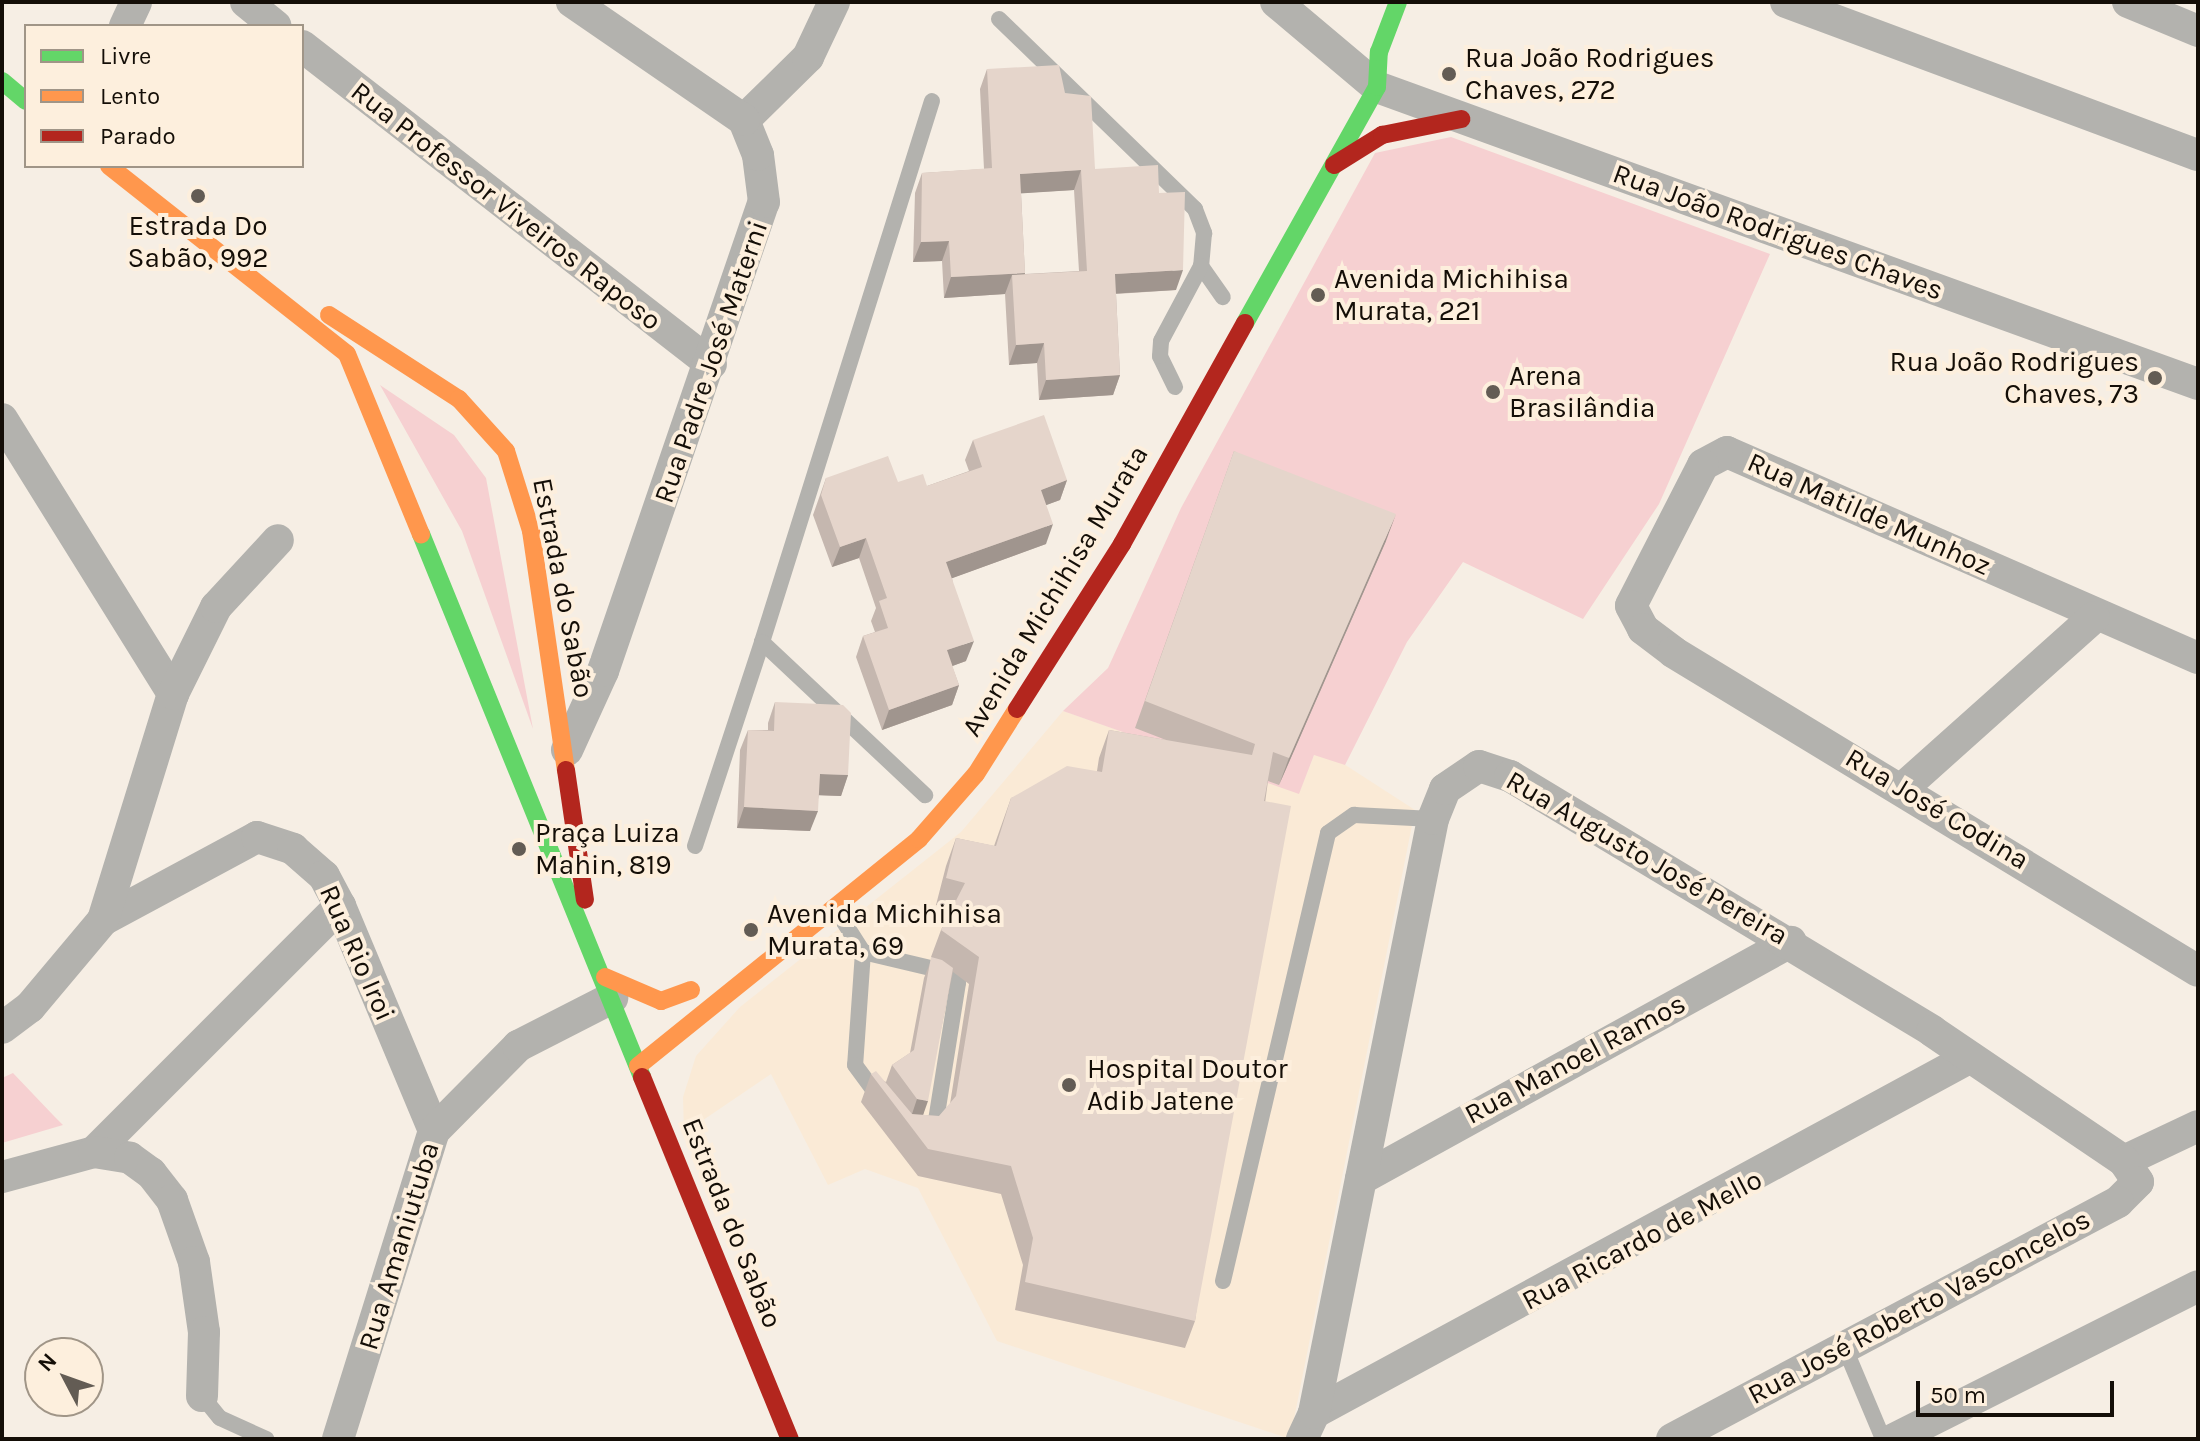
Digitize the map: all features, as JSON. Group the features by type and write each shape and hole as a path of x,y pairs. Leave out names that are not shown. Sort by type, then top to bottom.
{"street":[{"path":"126,24 136,2"},
{"path":"246,2 274,24"},
{"path":"572,2 744,120 808,57 834,2"},
{"path":"1276,2 1367,76"},
{"name":"Avenida Michihisa Murata","path":"638,1066 919,839 1032,694 1326,171 1398,2"},
{"path":"1786,2 2198,155"},
{"path":"2128,2 2198,31"},
{"name":"Rua Professor Viveiros Raposo","path":"304,48 711,364"},
{"name":"Rua João Rodrigues Chaves","path":"1367,76 1461,119 2198,384"},
{"path":"2,81 24,99"},
{"path":"1326,171 1382,135 1461,119"},
{"name":"Rua Padre José Materni","path":"567,754 603,671 762,220 758,155 744,120"},
{"name":"Estrada do Sabão","path":"112,168 262,283 347,354 507,754 590,938 627,1040 790,1439"},
{"path":"1210,323 1238,270"},
{"name":"Estrada do Sabão","path":"262,283 422,372 483,419 506,451 531,531 567,754 590,938"},
{"path":"1171,394 1189,361"},
{"path":"2,419 173,694"},
{"name":"Rua Matilde Munhoz","path":"1673,652 1639,623 1633,595 1703,465 1721,452 2094,617 2198,658"},
{"path":"6,1021 103,920 173,694 216,607 278,540"},
{"path":"1903,788 2094,617"},
{"name":"Rua José Codina","path":"1673,652 1903,788 2198,971"},
{"path":"507,754 535,780 558,773 567,754"},
{"name":"Rua Augusto José Pereira","path":"1308,1426 1433,819 1456,777 1489,767 1791,942 2124,1161"},
{"name":"Rua Rio Iroi","path":"103,920 257,837 306,857 340,906 434,1131"},
{"path":"2,1177 94,1152 340,906"},
{"name":"Rua Manoel Ramos","path":"1361,1179 1791,942"},
{"path":"627,1040 713,972"},
{"path":"609,987 661,1001 691,990"},
{"name":"Rua Amaniutuba","path":"338,1439 434,1131 457,1100 518,1046 609,987"},
{"name":"Rua Ricardo de Mello","path":"1308,1426 1967,1059"},
{"path":"2124,1161 2198,1126"},
{"path":"94,1152 141,1165 172,1200 194,1262 204,1332 202,1396"},
{"name":"Rua José Roberto Vasconcelos","path":"1672,1439 2132,1194 2138,1182 2124,1161"},
{"path":"1894,1439 2198,1286"}],"lane":[{"path":"999,19 1195,209 1204,233 1201,266 1161,341 1160,356 1171,394"},
{"path":"695,846 932,101"},
{"path":"1201,266 1223,297"},
{"path":"762,642 925,795"},
{"path":"1223,1281 1328,833 1354,815 1433,819"},
{"path":"834,907 863,952 855,1065 900,1125 925,1133 936,1121 958,983 939,970 863,952"},
{"path":"1844,1346 1883,1439"},
{"path":"202,1396 220,1418 266,1439"}],"shaded area":[{"path":"1451,137 1770,254 1659,504 1583,619 1463,562 1407,642 1345,765 1314,755 1299,794 1063,711 1108,668 1181,508 1375,153"},
{"path":"380,385 454,435 486,478 533,729 462,531"},
{"name":"Hospital Doutor Adib Jatene","path":"1063,711 1299,793 1314,755 1333,757 1415,810 1290,1439 997,1341 918,1188 865,1169 828,1185 771,1074 684,1133 683,1097 696,1056 740,1007 961,832"},
{"path":"13,1073 63,1125 2,1143 2,1078"}],"building":[{"path":"1059,65 1065,93 1091,96 1095,169 1158,165 1159,193 1185,192 1183,270 1115,274 1120,375 1046,380 1044,343 1016,345 1012,275 1087,271 1081,170 1020,174 1025,273 951,277 949,241 921,242 922,173 992,168 987,69"},
{"path":"1044,415 1067,480 1041,490 1053,524 946,562 974,641 947,650 959,685 889,710 863,636 888,628 879,601 887,598 866,538 840,547 821,495 826,478 888,456 898,482 923,474 927,486 982,467 973,440"},
{"path":"1234,451 1396,514 1289,758 1273,752 1264,801 1291,806 1195,1321 1025,1282 1033,1238 1011,1166 928,1149 871,1074 876,1071 912,1114 939,1116 956,1096 979,957 941,930 965,883 946,878 956,838 996,846 1011,798 1067,766 1102,772 1109,730 1252,755 1255,744 1145,701"},
{"path":"775,702 843,705 851,713 848,775 820,774 818,811 744,807 748,730 774,731"},
{"path":"931,957 953,968 928,1101 917,1099 892,1065 914,1050"}],"traffic: fast":[{"path":"1245,323 1377,87 1379,52 1398,2"},
{"path":"2,81 24,99"},
{"path":"421,534 642,1077"}],"traffic: slow":[{"path":"112,168 347,354 421,534"},
{"path":"329,315 459,399 506,451 531,531 566,770"},
{"path":"638,1066 919,839 976,774 1017,709"},
{"path":"605,977 661,1001 691,990"}],"traffic: jam":[{"path":"1334,165 1382,135 1461,119"},
{"path":"1017,709 1122,544 1245,323"},
{"path":"566,770 585,900"},
{"path":"642,1077 790,1439"}],"place":[{"name":"Rua João Rodrigues Chaves, 272","path":"1449,74"},
{"name":"Estrada Do Sabão, 992","path":"198,196"},
{"name":"Avenida Michihisa Murata, 221","path":"1318,295"},
{"name":"Rua João Rodrigues Chaves, 73","path":"2155,378"},
{"name":"Arena Brasilândia","path":"1493,392"},
{"name":"Praça Luiza Mahin, 819","path":"519,849"},
{"name":"Avenida Michihisa Murata, 69","path":"751,930"},
{"name":"Hospital Doutor Adib Jatene","path":"1069,1085"}]}
